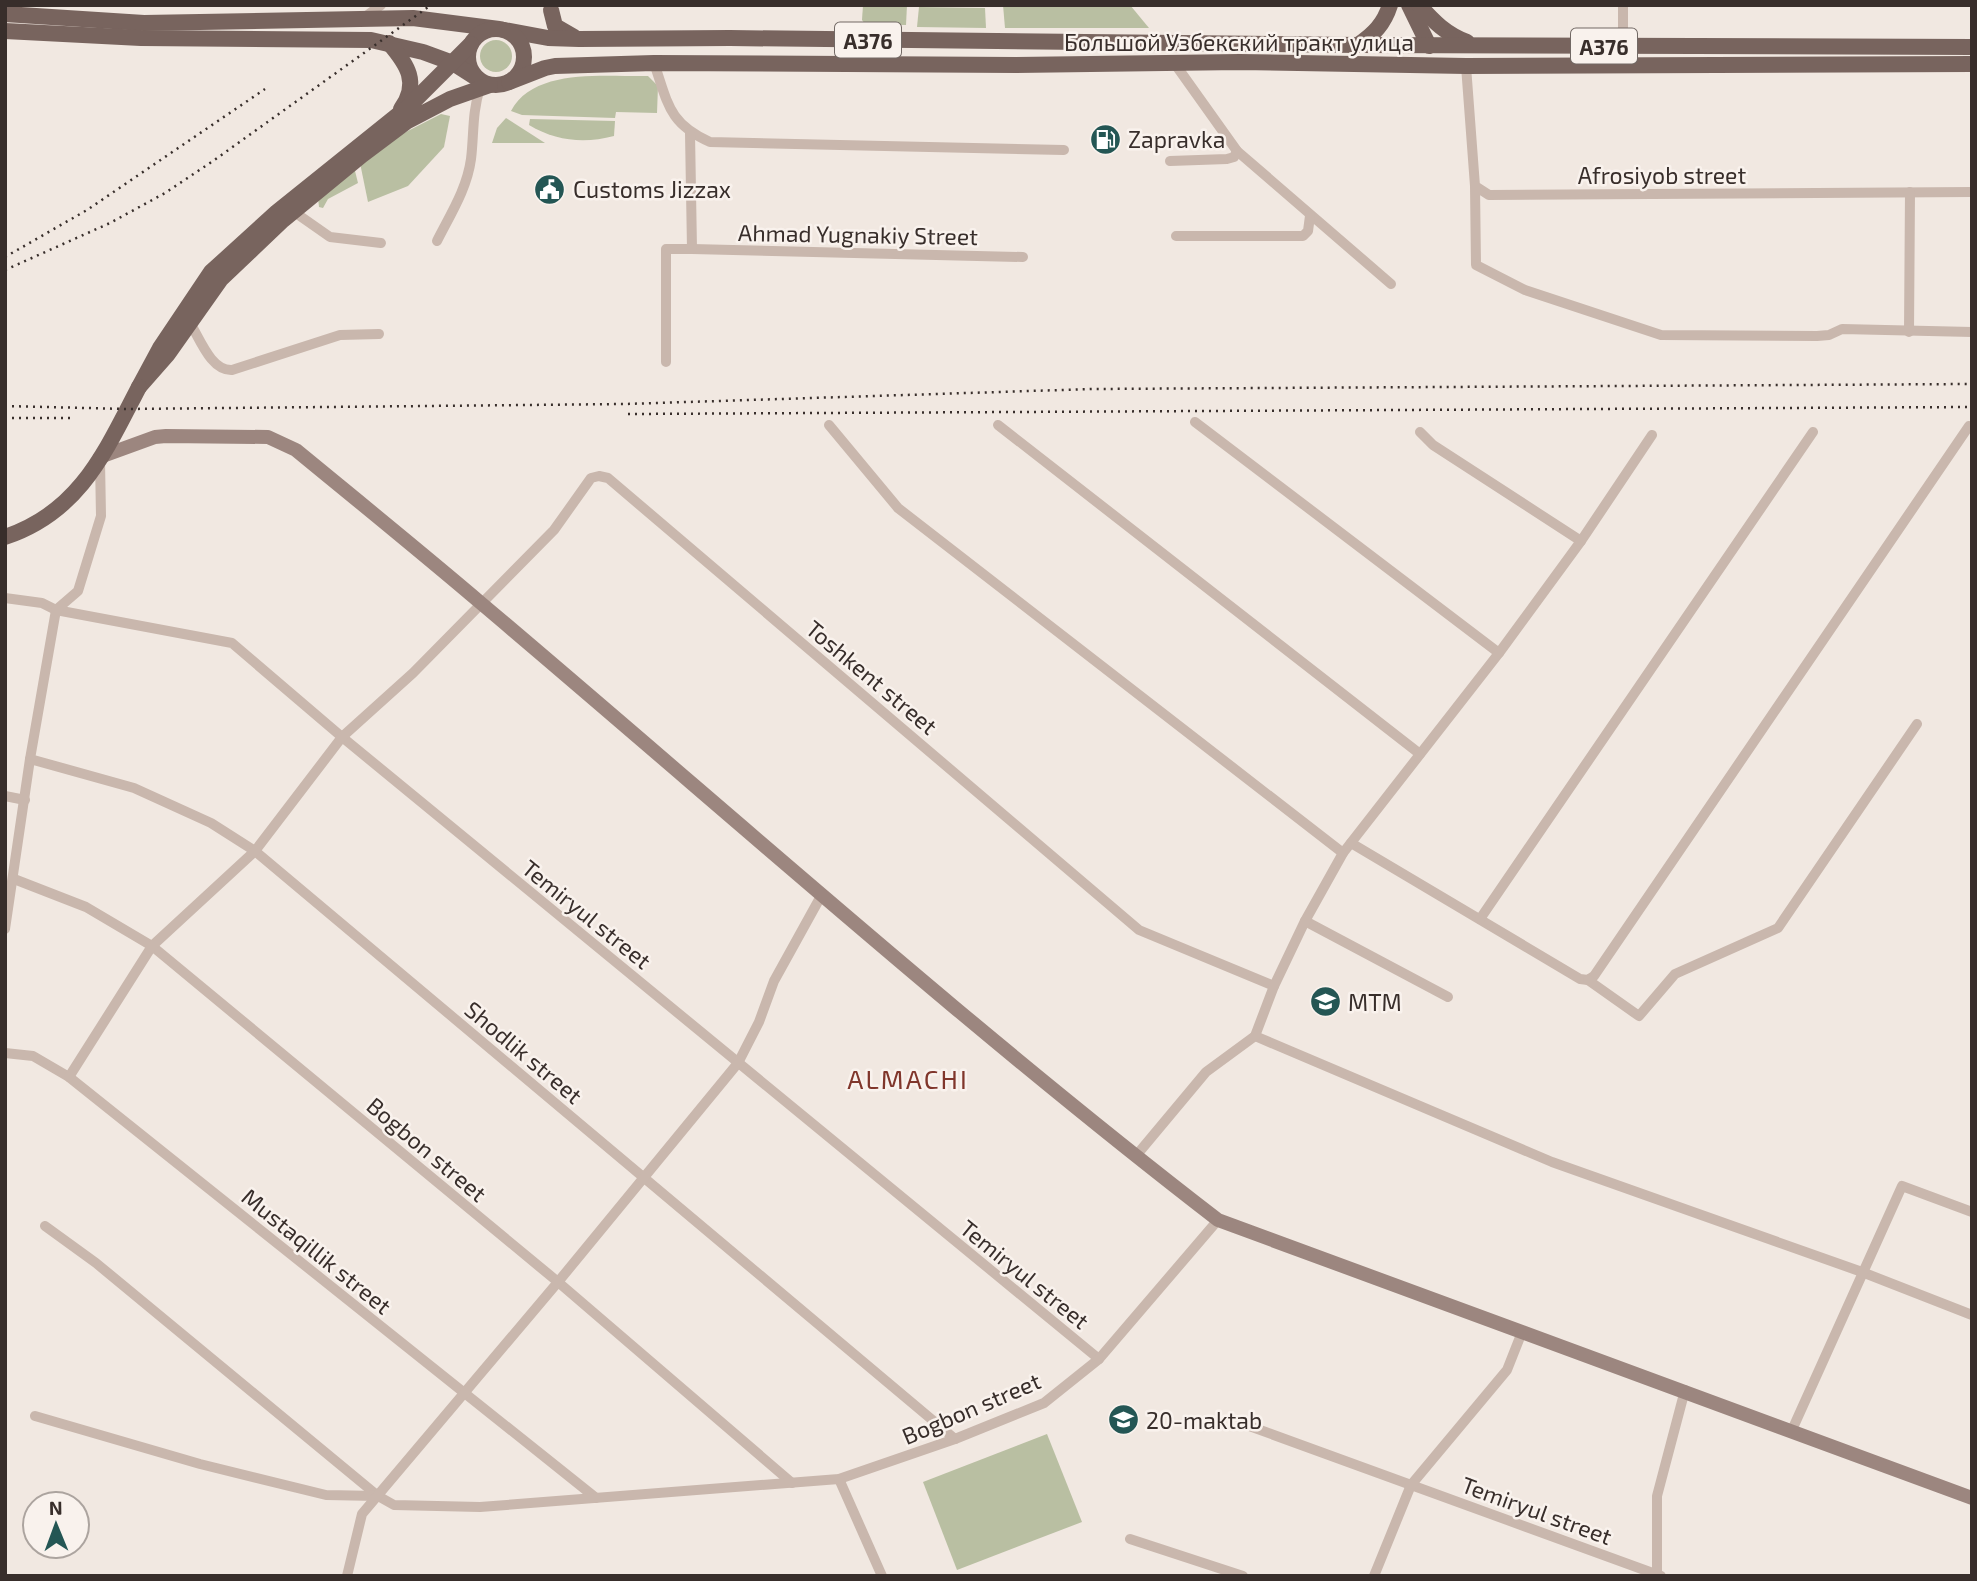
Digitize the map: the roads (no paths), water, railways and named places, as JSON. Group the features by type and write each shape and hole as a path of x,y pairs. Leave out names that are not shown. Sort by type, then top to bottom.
{"main road":[{"path":"1358,46 1374,35 1383,23 1390,5"},
{"path":"1409,5 1429,46"},
{"path":"1419,5 1450,35 1476,46"},
{"path":"551,10 552,21 557,29 579,39"},
{"name":"Большой Узбекский тракт улица","path":"5,14 145,23 413,18 548,38 579,39 730,38 1358,46 1972,47"},
{"path":"5,537 26,530 57,511 83,484 160,348 211,272 396,118 486,30 499,29 514,36 523,50 522,68 509,82 483,84 407,122 289,208 221,279 168,354 139,387"},
{"path":"5,31 141,38 371,40 453,63 483,84"},
{"path":"389,43 406,62 410,76 409,93 396,118"},
{"path":"471,44 468,51 469,67 483,84"},
{"name":"Большой Узбекский тракт улица","path":"509,82 555,66 654,63 1466,66 1972,64"}],"street":[{"path":"364,18 382,5"},
{"path":"1623,5 1623,46"},
{"path":"654,63 671,113 690,133 710,142 1064,150"},
{"path":"1175,64 1237,151 1391,284"},
{"path":"1466,66 1475,187 1476,265 1525,290 1661,335 1817,336 1842,330 1972,332"},
{"path":"437,241 461,193 470,161 474,108 483,84"},
{"path":"666,362 666,249 692,249 690,133"},
{"path":"1170,161 1227,159 1234,157 1237,151"},
{"name":"Afrosiyob street","path":"1475,187 1489,195 1972,192"},
{"path":"1909,332 1910,192"},
{"path":"289,208 330,237 381,243"},
{"path":"1176,236 1304,236 1308,231 1310,216"},
{"name":"Ahmad Yugnakiy Street","path":"692,249 1023,257"},
{"path":"190,323 216,365 225,370 340,335 379,334"},
{"path":"1195,422 1499,653"},
{"path":"830,425 898,508 1343,853"},
{"path":"998,425 1420,754"},
{"path":"1588,980 1594,976 1969,426"},
{"path":"1420,432 1433,445 1581,541"},
{"path":"1480,919 1813,432"},
{"path":"1135,1157 1206,1072 1255,1037 1274,986 1305,921 1343,853 1499,653 1581,541 1652,435"},
{"path":"5,929 56,610 78,591 101,516 100,457 155,437 268,437 296,450 482,604 821,896 1135,1157 1219,1220 1972,1498"},
{"name":"Toshkent street","path":"482,604 554,530 591,478 608,478 1139,930 1274,986"},
{"name":"Temiryul street","path":"5,598 42,603 56,610 232,643 342,737 1099,1359"},
{"path":"69,1077 152,946 255,851 342,737 482,604"},
{"path":"1351,844 1580,979 1588,980 1639,1016 1675,974 1778,928 1917,724"},
{"name":"Shodlik street","path":"30,760 134,788 212,824 255,851 955,1439"},
{"path":"5,796 25,800"},
{"name":"Bogbon street","path":"14,879 86,907 152,946 558,1282 792,1483"},
{"path":"348,1576 362,1514 738,1063 759,1022 774,981 821,896"},
{"path":"1305,921 1448,996"},
{"path":"1255,1037 1552,1162 1972,1314"},
{"name":"Mustaqillik street","path":"5,1053 33,1056 69,1077 464,1394 597,1497"},
{"path":"1792,1430 1902,1186 1972,1212"},
{"name":"Bogbon street","path":"378,1496 394,1505 480,1507 839,1479 955,1439 1044,1403 1099,1359 1219,1220"},
{"path":"45,1226 96,1263 378,1496"},
{"path":"1374,1576 1411,1485 1507,1370 1522,1332"},
{"path":"1659,1575 1657,1496 1685,1390"},
{"path":"35,1416 200,1464 326,1495 378,1496"},
{"name":"Temiryul street","path":"1241,1423 1659,1575"},
{"path":"839,1479 882,1576"},
{"path":"1130,1539 1243,1576"}],"railway":[{"path":"5,270 110,223 165,193 431,5"},
{"path":"5,257 87,210 265,89"},
{"path":"5,406 127,409 625,404 1092,389 1972,384"},
{"path":"628,414 1972,407"},
{"path":"5,418 75,418"}],"place":[{"name":"Zapravka","path":"1105,139"},
{"name":"Customs Jizzax","path":"550,189"},
{"name":"MTM","path":"1325,1002"},
{"name":"20-maktab","path":"1123,1420"}],"district":[{"name":"ALMACHI","path":"908,1078"}]}
